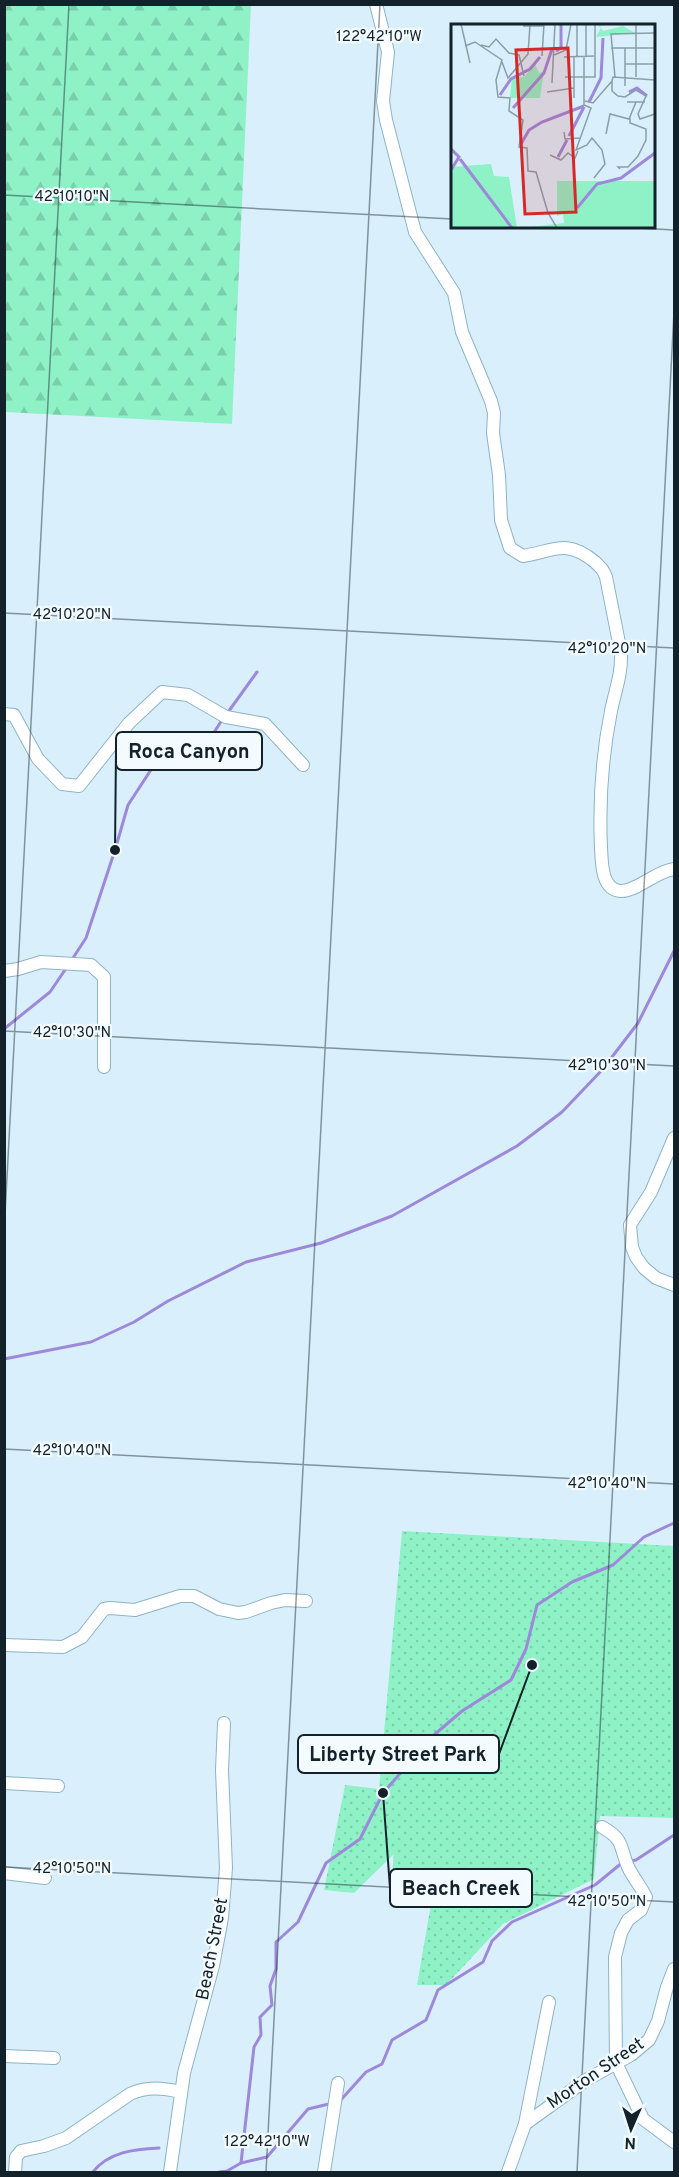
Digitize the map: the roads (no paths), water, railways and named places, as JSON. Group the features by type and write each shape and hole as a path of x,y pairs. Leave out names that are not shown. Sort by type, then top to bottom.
{"street":[{"path":"376,4 388,52 383,101 386,120 414,232 454,293 462,332 494,413 493,433 499,475 501,520 505,536 510,548 523,556 555,549 578,550 603,569 606,577 622,665 611,711 600,798 603,869 607,881 612,888 621,891 664,870 675,869"},
{"path":"4,714 14,715 38,759 62,784 79,786 129,723 162,692 188,695 226,717 265,724 303,765"},
{"path":"4,971 40,962 92,965 104,977 104,1067"},
{"path":"675,1138 651,1192 630,1225 632,1247 636,1257 656,1278 675,1285"},
{"path":"4,1645 63,1647 82,1637 104,1609 135,1610 180,1596 194,1596 219,1609 238,1613 285,1600 306,1601"},
{"name":"Beach Street","path":"170,2172 184,2073 213,1966 222,1918 226,1868 222,1770 224,1723"},
{"path":"4,1783 58,1786"},
{"path":"602,1827 618,1839 628,1867 645,1897 641,1910 628,1920 621,1933 615,1957 616,2063 643,2119 675,2142"},
{"path":"4,1873 45,1878"},
{"name":"Morton Street","path":"525,2124 586,2080 641,2048 654,2031 667,1987 675,1969"},
{"path":"508,2172 525,2124 549,2002"},
{"path":"4,2056 54,2058"},
{"path":"324,2172 338,2083"},
{"path":"15,2172 16,2157 21,2151 66,2138 130,2094 155,2088 182,2092"}],"waterway":[{"path":"226,715 257,672"},
{"path":"71,961 86,938 128,805 158,759 213,734 222,720"},
{"path":"4,1359 91,1342 134,1322 168,1301 246,1262 321,1243 392,1216 517,1146 562,1112 602,1070 638,1023 674,951"},
{"path":"4,1029 50,992 67,967"},
{"path":"219,2172 227,2171 241,2163 254,2047 261,2035 260,2017 272,2005 270,1986 276,1969 276,1942 298,1922 326,1863 360,1839 383,1793 434,1735 462,1711 511,1680 526,1649 537,1605 572,1582 613,1565 644,1537 674,1523"},
{"path":"630,1861 636,1860 674,1835"},
{"path":"339,2102 366,2072 382,2064 392,2040 426,2020 438,1990 483,1962 492,1941 512,1922 595,1885 623,1862"},
{"path":"241,2163 267,2157 308,2109 333,2103"},
{"path":"93,2172 99,2165 114,2156 141,2149 159,2148"}],"place":[{"name":"Roca Canyon","path":"115,850"},
{"name":"Liberty Street Park","path":"532,1665"},
{"name":"Beach Creek","path":"383,1793"}]}
